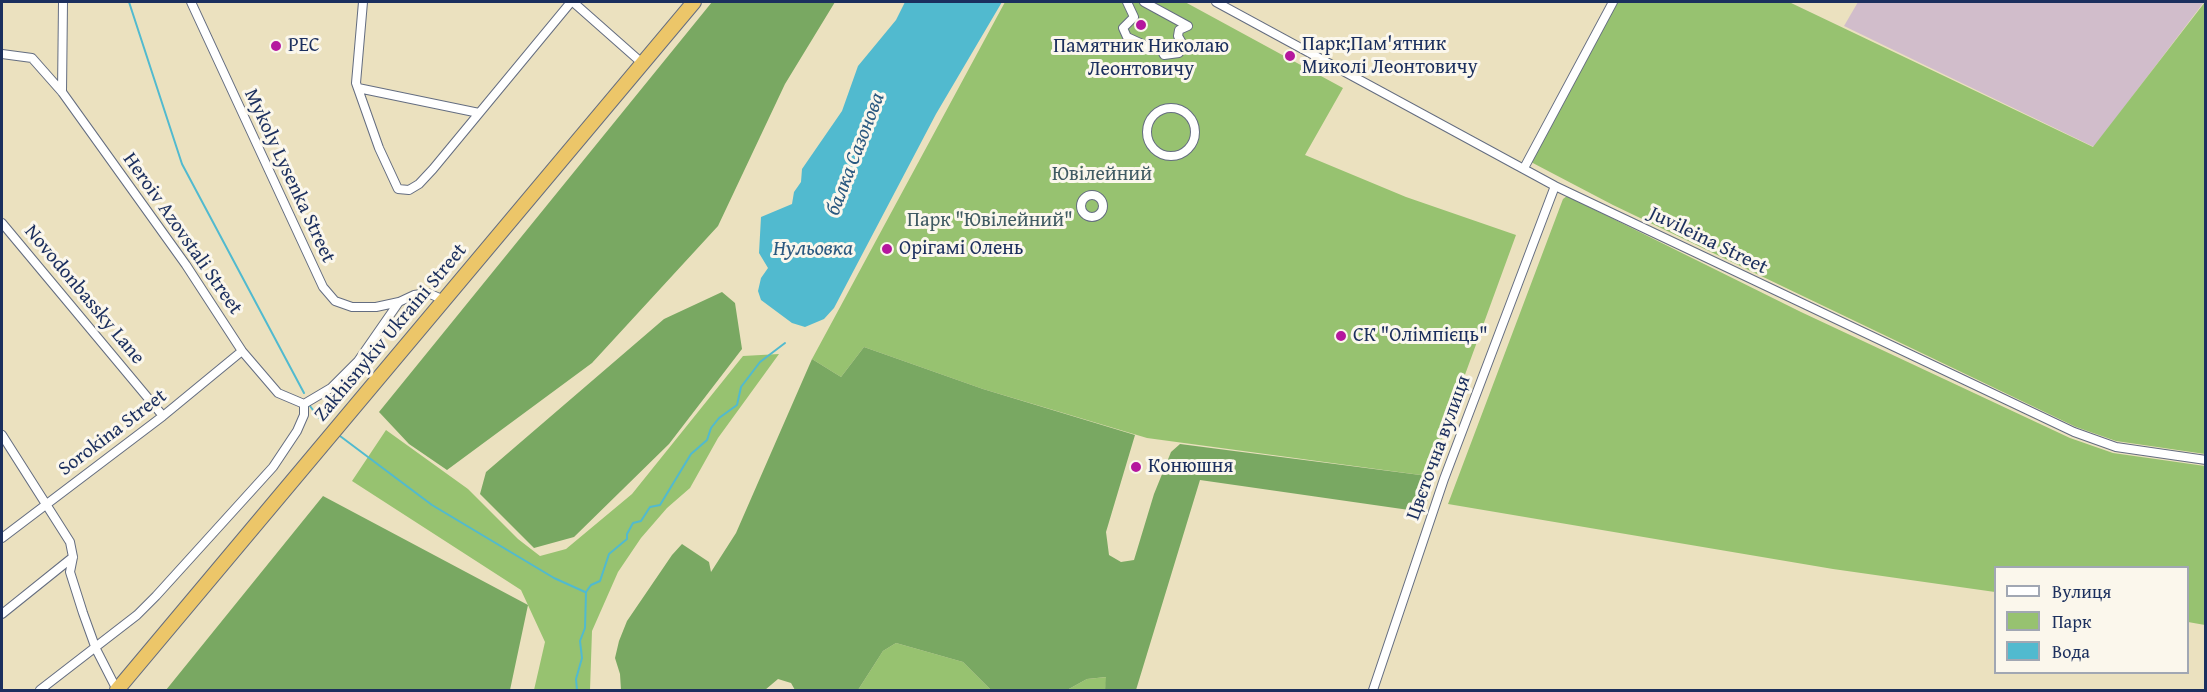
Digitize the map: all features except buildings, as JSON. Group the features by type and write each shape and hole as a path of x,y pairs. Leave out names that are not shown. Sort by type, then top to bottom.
{"highway":[{"name":"Zakhisnykiv Ukraini Street","path":"117,690 694,2"}],"street":[{"path":"62,92 63,2"},
{"name":"Mykoly Lysenka Street","path":"191,2 323,287 335,301 352,307 376,307 428,293 444,300"},
{"path":"363,2 358,88 379,148 398,189 409,190 419,184 572,2 642,63"},
{"path":"1127,2 1134,17 1124,27 1123,32 1127,37 1151,48 1160,47 1167,56 1179,53 1183,47 1178,33 1180,28 1188,26 1144,2"},
{"name":"Juvileina Street","path":"1216,2 1555,186 2074,432 2116,447 2205,460"},
{"path":"1524,168 1613,2"},
{"name":"Heroiv Azovstali Street","path":"2,54 32,58 62,92 186,265 242,351 278,393 304,404"},
{"path":"358,88 479,113"},
{"path":"1173,107 1183,110 1191,118 1195,128 1194,139 1189,149 1175,156 1158,153 1150,146 1146,136 1147,124 1153,115 1162,109 1173,107"},
{"name":"Цвєточна вулиця","path":"1373,690 1444,479 1555,186"},
{"name":"Novodonbassky Lane","path":"2,223 164,416"},
{"path":"40,690 96,649 143,609 273,467 297,431 304,415 304,404 331,388 358,361 399,302"},
{"name":"Sorokina Street","path":"2,538 164,416 242,351"},
{"path":"2,435 70,542 73,557 70,572 96,649 117,690"},
{"path":"2,614 73,557"}],"shaded area":[{"path":"1858,2 2204,2 2094,147 1844,26"}],"green space":[{"path":"712,2 835,2 785,84 718,226 592,363 447,470 409,444 379,412"},
{"name":"Ювілейний","path":"1005,2 1185,2 1343,88 1305,155 1406,197 1516,235 1428,476 1147,438 983,389 864,347 841,377 812,359"},
{"path":"1613,2 1789,2 2093,147 2205,2 2205,454 2116,441 2076,427 1613,205 1529,161"},
{"path":"1567,196 1801,312 2070,438 2113,453 2205,466 2205,625 2189,622 2189,566 1994,566 1994,592 1833,569 1448,504 1563,199"},
{"path":"722,292 735,303 742,349 669,444 574,537 534,548 480,494 486,472 664,319"},
{"path":"864,347 983,389 1135,435 1106,532 1109,555 1121,562 1134,560 1154,494 1171,452 1180,444 1428,476 1429,496 1423,512 1200,480 1136,690 1105,690 1106,677 1087,679 1067,690 991,690 963,662 896,643 883,651 858,690 795,690 791,683 778,679 765,690 621,690 620,674 615,658 619,641 627,621 672,555 682,544 709,562 711,572 736,533 812,359 841,377"},
{"path":"779,354 718,438 690,488 667,508 641,538 618,572 592,631 590,690 534,690 545,642 521,590 352,481 386,430 468,489 518,539 540,556 566,549 632,494 743,356"},
{"path":"323,496 528,605 510,690 166,690"},
{"path":"896,643 963,662 991,690 858,690 883,651"},
{"path":"1107,677 1105,690 1067,690 1087,679"}],"water":[{"name":"Нульовка","path":"905,2 1002,2 936,114 834,308 824,319 805,327 792,323 761,300 758,291 761,278 768,268 759,253 761,217 792,204 794,192 801,182 802,169 842,111 858,66 896,20"}],"waterway":[{"path":"129,2 182,164 304,393"},
{"name":"балка Сазонова","path":"577,690 576,679 582,658 580,641 585,628 586,592 591,585 600,581 609,554 627,539 633,523 641,521 650,507 660,505 691,454 707,440 711,428 719,418 737,405 741,387 760,362 785,343"},
{"path":"310,406 319,418"},
{"path":"340,436 432,505 554,578 585,592"}],"place":[{"name":"Памятник Николаю Леонтовичу","path":"1141,25"},
{"name":"РЕС","path":"276,46"},
{"name":"Парк;Пам'ятник Миколі Леонтовичу","path":"1290,56"},
{"name":"Орігамі Олень","path":"887,249"},
{"name":"СК \"Олімпієць\"","path":"1341,336"},
{"name":"Конюшня","path":"1136,467"}],"park label":[{"name":"Парк \"Ювілейний\"","path":"990,221"}]}
